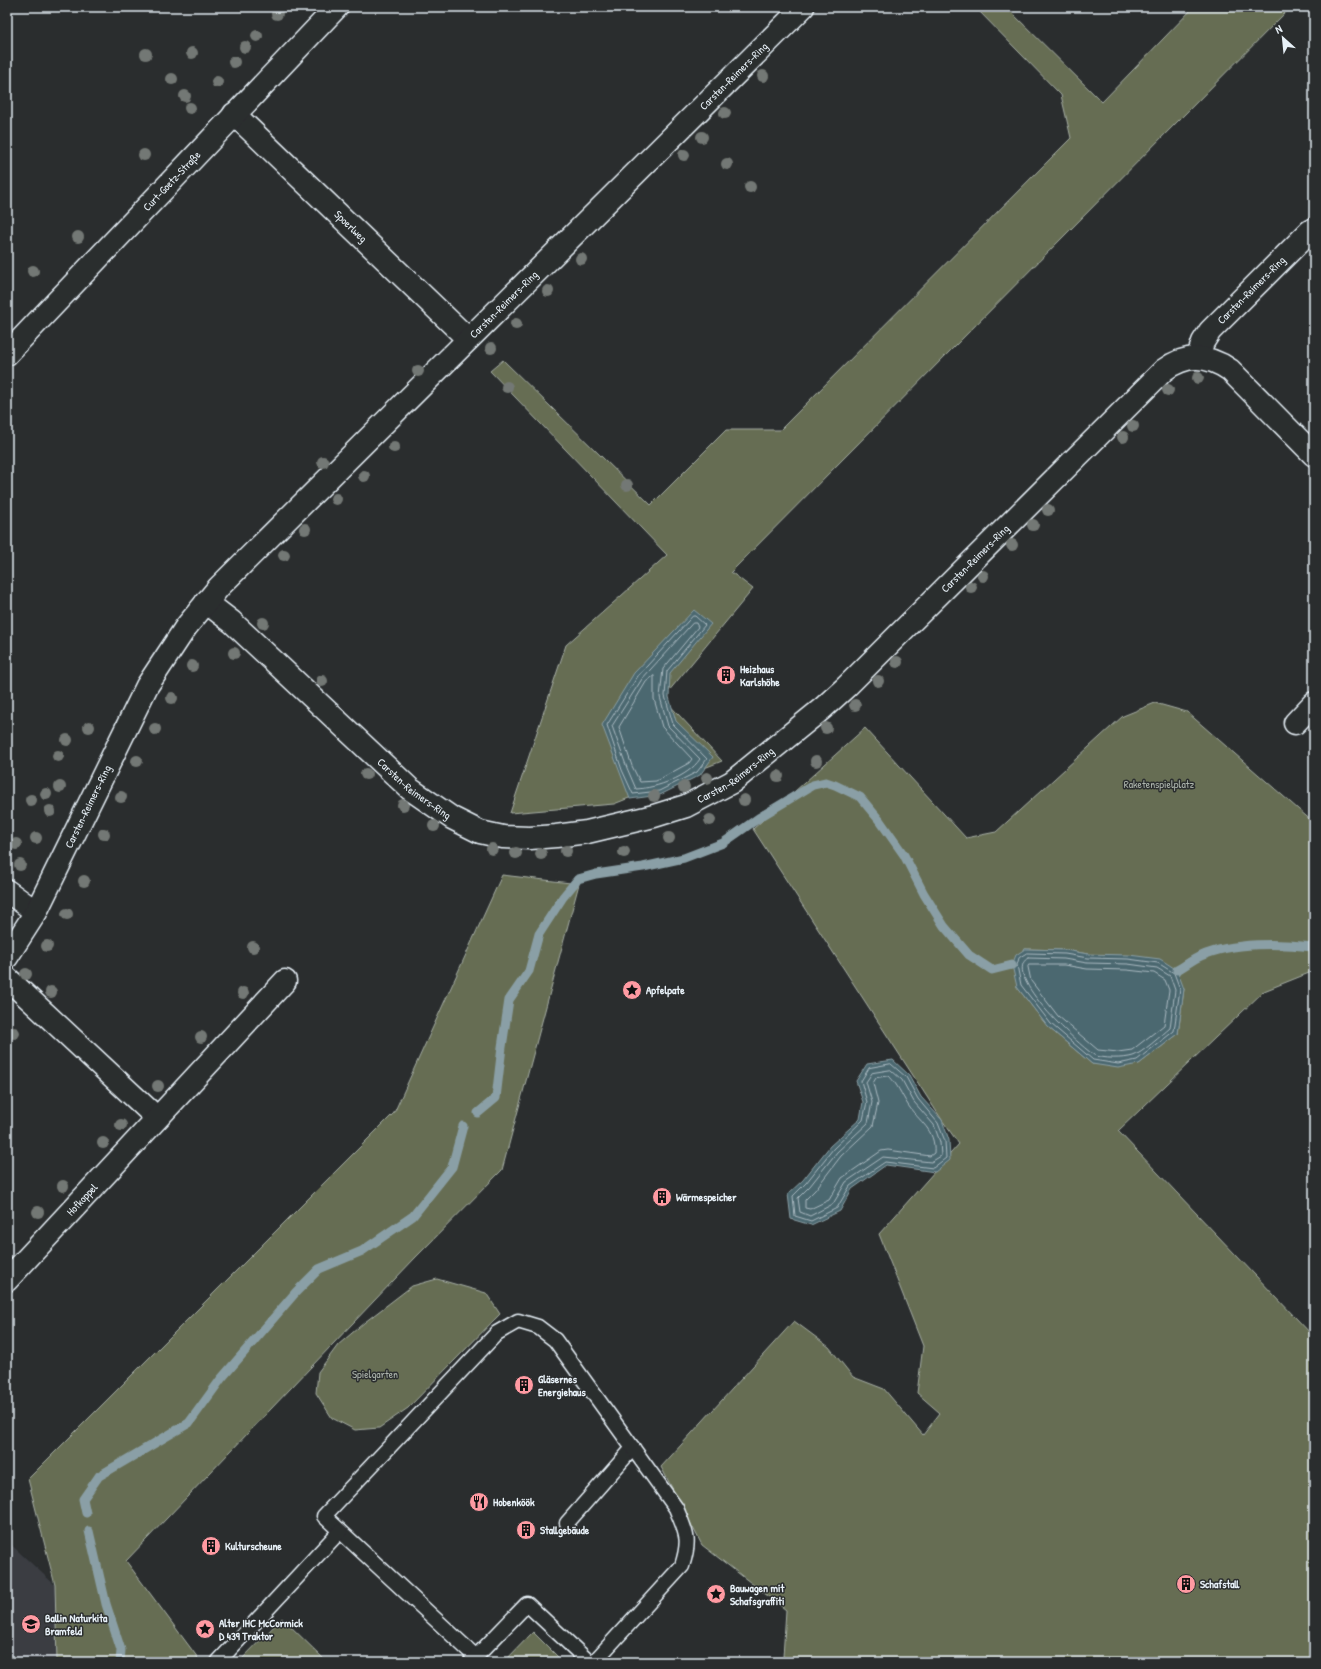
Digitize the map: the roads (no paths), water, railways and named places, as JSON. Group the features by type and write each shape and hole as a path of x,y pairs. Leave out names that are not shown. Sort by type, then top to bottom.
{"street":[{"name":"Curt-Goetz-Straße","path":"7,354 337,7"},
{"name":"Carsten-Reimers-Ring","path":"7,956 36,912 147,686 186,627 206,602 219,587 803,7"},
{"name":"Spoerlweg","path":"234,114 468,339"},
{"name":"Carsten-Reimers-Ring","path":"1198,357 1203,342 1210,331 1310,231 1314,229"},
{"name":"Carsten-Reimers-Ring","path":"206,602 232,622 410,789 452,818 480,832 503,837 521,838 579,833 622,824 686,806 732,782 750,768 846,687 1164,370 1179,360 1198,357 1216,362 1230,370 1314,455"},
{"path":"1295,723 1314,703"},
{"path":"7,891 36,912"},
{"path":"7,978 157,1118"},
{"name":"Hofkoppel","path":"7,1280 285,980"}],"lane":[{"path":"589,1662 527,1604 473,1660 324,1516 497,1333 518,1321 538,1327 555,1340 676,1508 687,1535 687,1552 682,1566 594,1662"},
{"path":"567,1523 632,1448"},
{"path":"218,1662 340,1530"}],"water":[{"path":"694,610 711,624 670,673 669,697 676,721 713,757 700,775 660,795 630,799 602,725 634,673"},
{"path":"1025,949 1065,950 1088,954 1129,955 1160,959 1177,970 1184,989 1178,1034 1139,1064 1118,1068 1092,1064 1048,1027 1017,987 1012,965 1016,955"},
{"path":"893,1060 909,1075 921,1097 942,1120 949,1140 950,1160 935,1172 886,1165 852,1189 840,1211 811,1225 791,1219 788,1194 803,1180 830,1146 860,1119 863,1102 856,1081 867,1064"}],"waterway":[{"path":"478,1113 496,1098 509,1000 529,971 539,934 563,897 578,879 596,874 643,867 684,858 723,843 760,817 813,785 826,782 860,797 880,821 904,855 924,894 944,926 969,955 992,970 1012,965"},
{"path":"1177,970 1198,957 1227,948 1272,944 1314,947"},
{"path":"86,1513 83,1499 99,1476 189,1423 221,1379 296,1292 319,1269 362,1251 413,1216 452,1167 463,1126"},
{"path":"89,1531 106,1604 121,1650 120,1662"}],"place":[{"name":"Heizhaus Karlshöhe","path":"726,675"},
{"name":"Apfelpate","path":"632,990"},
{"name":"Wärmespeicher","path":"662,1197"},
{"name":"Gläsernes Energiehaus","path":"524,1385"},
{"name":"Hobenköök","path":"479,1502"},
{"name":"Stallgebäude","path":"526,1530"},
{"name":"Kulturscheune","path":"211,1546"},
{"name":"Schafstall","path":"1186,1584"},
{"name":"Bauwagen mit Schafsgraffiti","path":"716,1594"},
{"name":"Ballin Naturkita Bramfeld","path":"31,1624"},
{"name":"Alter IHC McCormick D 439 Traktor","path":"205,1629"}],"park label":[{"name":"Raketenspielplatz","path":"1159,784"},
{"name":"Spielgarten","path":"375,1374"}]}
